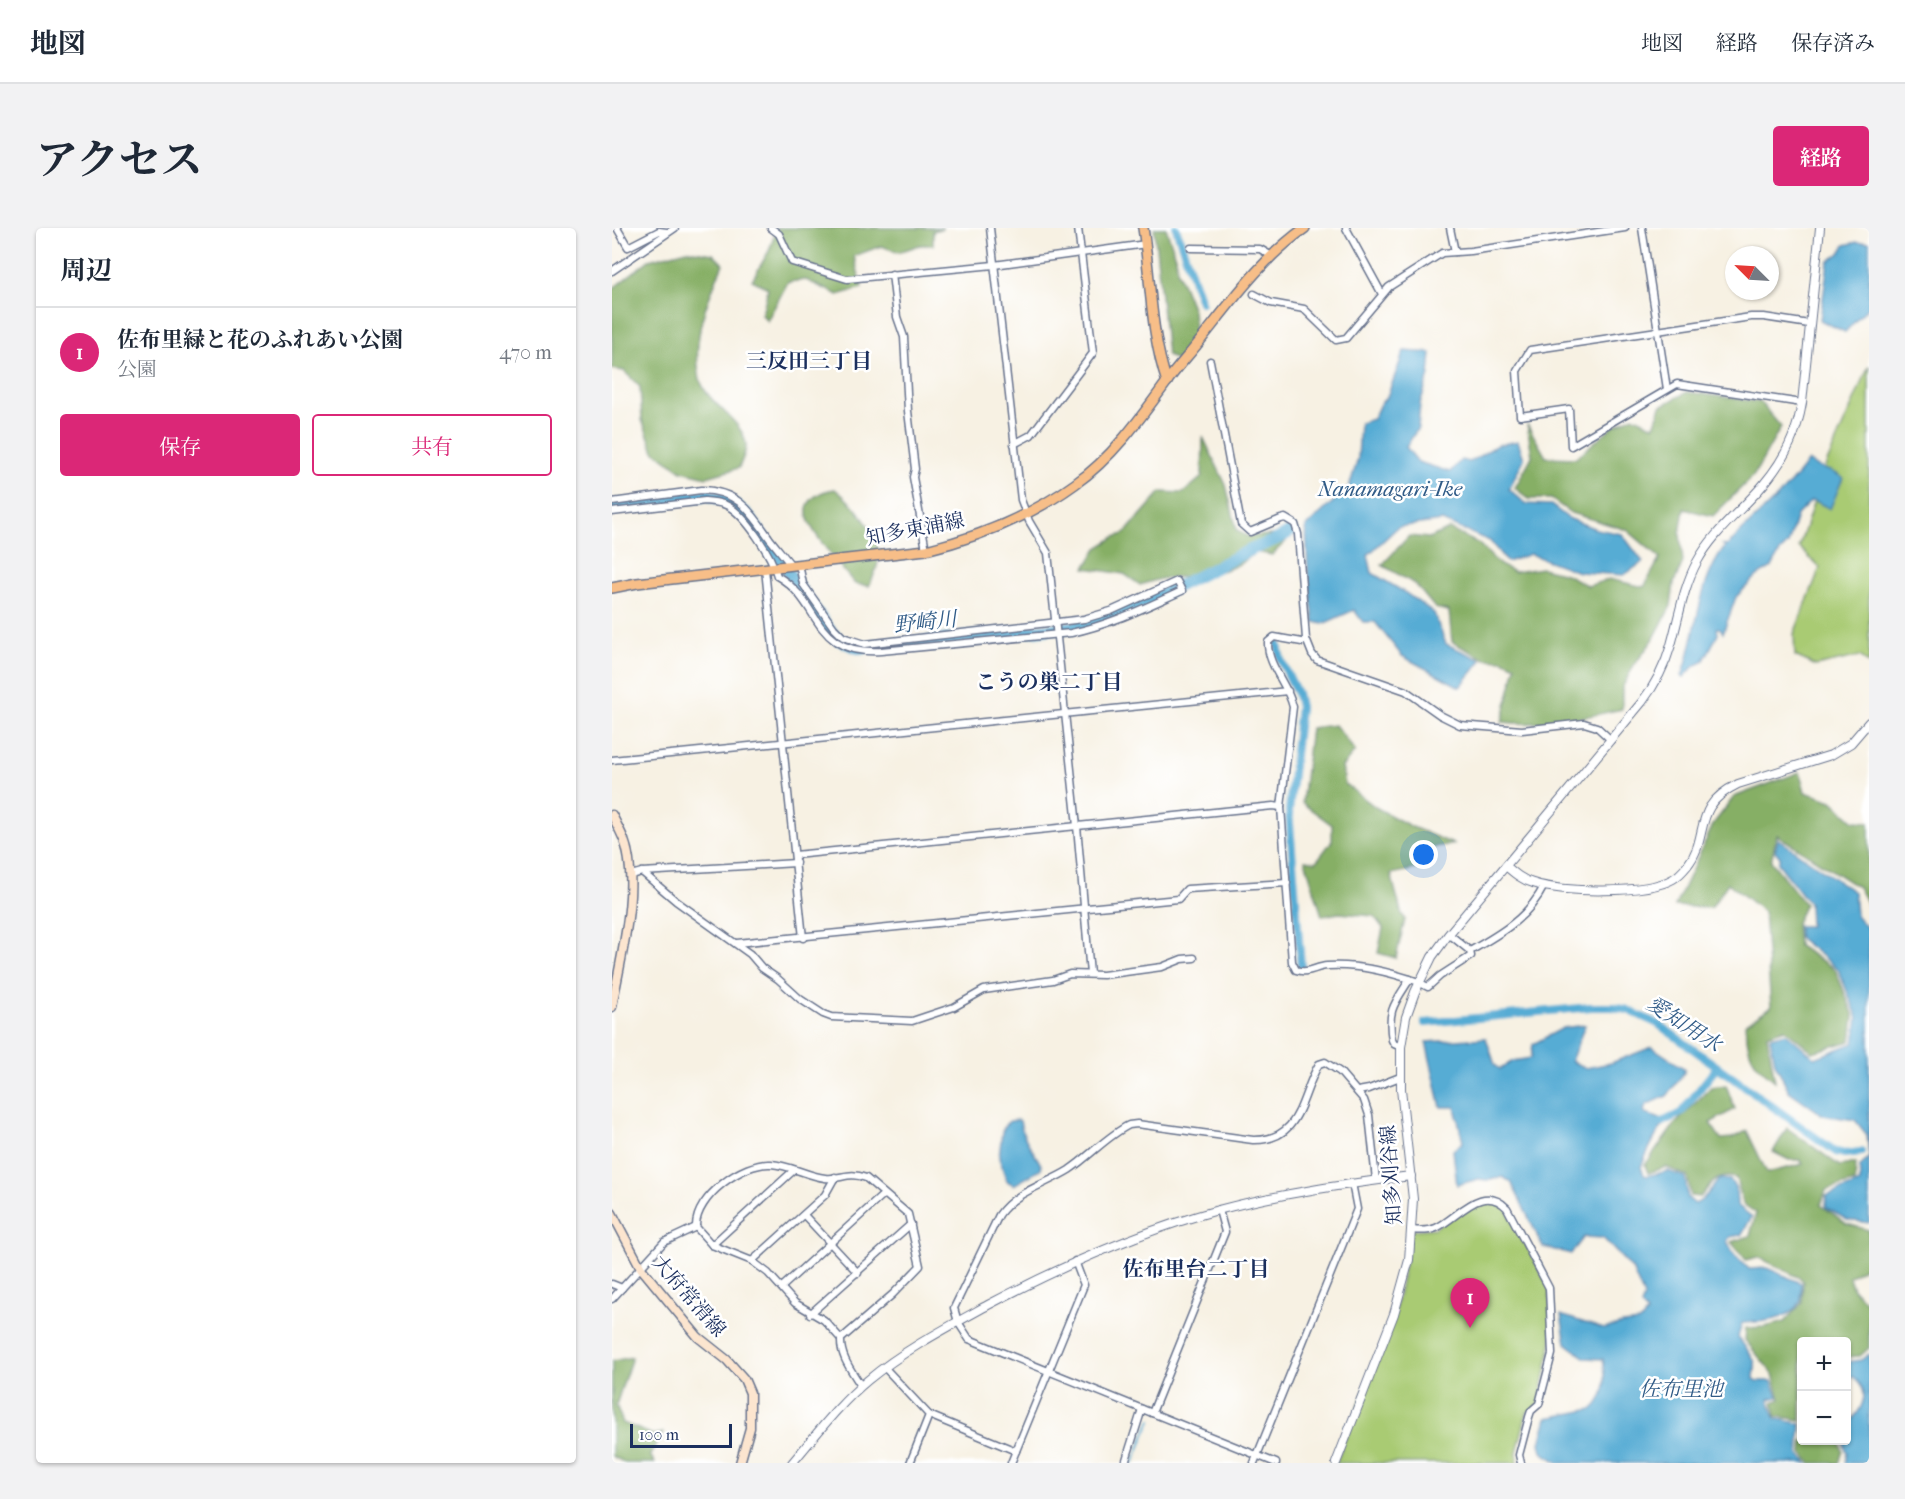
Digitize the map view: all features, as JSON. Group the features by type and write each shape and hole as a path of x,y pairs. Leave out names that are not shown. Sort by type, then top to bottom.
{"main road":[{"path":"1143,228 1159,357 1167,382"},
{"name":"知多東浦線","path":"612,588 793,564 926,550 972,537 1026,513 1075,484 1102,461 1144,414 1246,282 1287,240 1305,228"},
{"path":"612,815 625,842 631,875 630,903 612,1004"},
{"name":"大府常滑線","path":"612,1213 641,1268 698,1337 727,1360 744,1379 750,1393 750,1428 740,1463"}],"street":[{"path":"617,228 628,247 659,231 675,228"},
{"path":"771,228 779,234 792,262 847,279 994,265 1146,244"},
{"path":"990,228 1021,500 1048,553 1090,974"},
{"path":"1014,444 1031,435 1093,353 1078,228"},
{"path":"1346,228 1382,294"},
{"path":"1450,228 1455,252"},
{"path":"1254,294 1271,303 1304,309 1336,340 1346,338 1382,294 1398,279 1442,253 1625,228"},
{"path":"1642,228 1667,389"},
{"name":"知多刈谷線","path":"1336,1463 1394,1314 1409,1260 1412,1230 1411,1176 1400,1077 1401,1047 1406,1017 1432,957 1449,934 1655,685 1671,647 1688,583 1697,562 1719,531 1763,486 1775,470 1792,438 1802,403 1820,228"},
{"path":"612,271 668,230"},
{"path":"1191,248 1260,249 1272,256"},
{"path":"892,274 897,316 904,337 908,411 915,469 913,477 926,550"},
{"path":"1802,403 1677,384 1571,446 1569,409 1520,416 1518,370 1530,350 1751,317 1809,324"},
{"path":"1210,361 1241,524 1250,532 1286,518 1295,524 1298,534 1306,639 1311,654 1317,660 1406,691 1440,715 1460,725 1522,730 1584,723 1597,727 1611,740"},
{"path":"612,502 701,490 726,494 739,500 751,511 793,564 803,584 834,628 843,637 865,644 1074,622 1097,616 1177,581 1182,591 1099,627 1056,634 869,652 850,649 839,644 824,632 789,582 777,576 746,522 737,512 720,503 705,501 612,512"},
{"path":"773,568 784,743 803,938"},
{"path":"1302,642 1274,637 1268,642 1267,653 1288,691 1293,707 1281,807 1292,962 1296,970 1302,972 1326,966 1381,970 1428,987 1440,976 1471,956 1470,951 1449,934"},
{"path":"612,760 1288,691"},
{"path":"1506,866 1526,881 1544,886 1603,890 1640,887 1674,878 1689,863 1697,847 1707,812 1724,792 1738,784 1831,755 1851,743 1869,722"},
{"path":"795,855 1281,807"},
{"path":"631,875 642,872 796,863"},
{"path":"642,872 676,901 750,954 762,968 800,999 831,1017 912,1021 954,1007 984,990 1053,980 1070,974 1103,975 1162,967 1182,959 1194,958"},
{"path":"736,943 1178,899 1187,889 1287,883"},
{"path":"1470,951 1505,931 1517,921 1528,911 1544,886"},
{"path":"1401,1047 1394,1044 1392,1040 1389,1017 1410,979"},
{"path":"1276,1463 969,1339 958,1322 954,1308 1006,1206 1018,1197 1067,1171 1122,1128 1137,1124 1263,1141 1278,1136 1292,1124 1319,1064 1325,1062 1332,1065 1364,1100 1369,1115 1376,1180"},
{"path":"1358,1091 1400,1077"},
{"path":"841,1339 824,1320 810,1314 795,1303 782,1287 752,1261 712,1245 696,1227 696,1217 702,1205 725,1181 763,1164 772,1164 826,1179 858,1175 866,1178 908,1214 920,1266 893,1294 841,1339 840,1348 846,1363 861,1386"},
{"path":"712,1245 794,1170"},
{"path":"792,1463 838,1408 861,1386 885,1368 958,1322 1075,1261 1131,1239 1219,1210 1289,1193 1411,1176"},
{"path":"752,1261 825,1195 834,1177"},
{"path":"1254,1463 1356,1209 1352,1183"},
{"path":"782,1287 884,1194"},
{"path":"1412,1230 1435,1228 1475,1202 1488,1199 1499,1201 1507,1208 1550,1288 1552,1354 1539,1404 1529,1417 1519,1455 1521,1463"},
{"path":"1152,1413 1225,1232 1219,1210"},
{"path":"804,1215 858,1273"},
{"path":"810,1314 911,1224"},
{"path":"612,1299 664,1242 696,1227"},
{"path":"1011,1463 1084,1285 1075,1261"},
{"path":"612,1284 622,1288"},
{"path":"885,1368 929,1415 1016,1451"},
{"path":"1125,1463 1142,1409"},
{"path":"910,1463 929,1415"}],"green space":[{"path":"777,228 943,228 933,231 933,245 920,245 899,252 881,246 854,256 862,288 838,295 806,280 788,282 767,321 762,314 768,288 752,280 769,251"},
{"path":"1154,228 1166,228 1176,257 1177,270 1193,310 1195,339 1177,361 1167,355"},
{"path":"687,250 713,254 723,264 702,320 698,364 704,388 739,428 746,446 739,468 707,477 682,471 654,451 642,420 640,387 624,371 612,369 612,289 649,260"},
{"path":"1869,366 1869,664 1860,656 1816,666 1795,656 1794,634 1820,568 1799,547 1825,467"},
{"path":"1687,392 1760,402 1781,427 1754,475 1713,516 1684,509 1680,534 1683,562 1674,583 1671,606 1653,640 1634,665 1622,688 1622,709 1547,722 1502,722 1516,666 1503,660 1485,659 1452,642 1449,611 1435,608 1415,584 1382,565 1409,536 1429,538 1449,529 1478,543 1500,565 1514,572 1542,568 1566,574 1588,586 1609,579 1644,587 1660,558 1627,530 1571,513 1551,499 1529,499 1515,488 1532,456 1527,424 1546,457 1576,458 1613,426 1633,416 1654,426 1661,406"},
{"path":"1203,437 1226,485 1237,531 1247,536 1273,535 1286,541 1272,555 1255,552 1236,566 1225,570 1202,575 1164,578 1140,585 1124,574 1085,568 1097,548 1124,534 1161,492 1183,493 1202,477"},
{"path":"835,489 861,516 875,540 879,559 869,586 855,584 822,543 808,519 807,512 810,502 818,494"},
{"path":"1335,725 1355,751 1342,767 1345,784 1377,808 1410,826 1453,844 1435,847 1426,853 1425,867 1391,874 1405,919 1396,958 1378,953 1383,928 1374,916 1339,913 1322,916 1305,860 1316,862 1332,841 1332,825 1302,803 1311,728"},
{"path":"1800,772 1805,792 1832,801 1854,821 1869,822 1869,907 1858,887 1777,835 1771,861 1805,904 1796,923 1798,946 1835,969 1854,1016 1851,1041 1813,1052 1785,1029 1767,1035 1775,1081 1761,1069 1752,1057 1745,1024 1771,1007 1764,912 1728,883 1711,908 1675,906 1714,823 1734,797"},
{"path":"1726,1085 1735,1109 1710,1123 1721,1139 1732,1138 1747,1131 1767,1173 1803,1164 1800,1160 1789,1160 1773,1152 1787,1128 1840,1166 1856,1163 1855,1182 1826,1190 1821,1205 1847,1224 1869,1230 1869,1264 1849,1277 1853,1289 1869,1305 1869,1348 1860,1356 1851,1357 1851,1337 1797,1337 1797,1419 1776,1416 1773,1402 1780,1399 1773,1374 1745,1340 1746,1328 1765,1327 1784,1322 1802,1303 1803,1282 1800,1278 1758,1257 1746,1260 1731,1242 1750,1236 1756,1213 1743,1204 1736,1178 1719,1179 1711,1184 1700,1197 1691,1196 1687,1176 1666,1167 1648,1173 1645,1165 1675,1124 1711,1087"},
{"path":"1488,1199 1504,1204 1549,1288 1552,1341 1539,1404 1527,1412 1517,1452 1517,1463 1336,1463 1394,1314 1412,1230 1435,1228"},
{"path":"632,1357 616,1405 623,1423 653,1435 663,1433 650,1455 655,1463 625,1463 612,1456 612,1361"},
{"path":"1803,1445 1841,1445 1843,1451 1839,1463 1811,1463 1802,1453"}],"water":[{"path":"1869,242 1869,306 1845,332 1820,320 1828,262 1840,253 1845,245"},
{"name":"Nanamagari-Ike","path":"1404,351 1431,353 1429,375 1420,404 1418,428 1406,447 1418,462 1450,472 1461,460 1470,462 1497,445 1518,441 1524,459 1509,489 1526,504 1551,505 1568,518 1596,529 1622,534 1643,562 1624,575 1579,572 1530,554 1507,562 1490,541 1442,521 1398,527 1368,555 1372,573 1434,613 1446,644 1482,660 1460,687 1402,656 1375,622 1363,622 1354,610 1323,624 1314,622 1308,573 1306,527 1349,487 1358,459 1360,423 1373,419 1380,404 1387,397"},
{"path":"1808,461 1843,478 1830,509 1811,501 1797,515 1788,544 1780,552 1772,567 1757,576 1736,597 1723,633 1720,628 1717,628 1718,634 1703,662 1694,666 1684,677 1682,676 1708,577 1725,547 1723,545 1727,546 1779,495"},
{"path":"1778,839 1854,892 1856,915 1869,930 1869,1157 1867,1135 1855,1120 1823,1115 1789,1091 1775,1063 1770,1037 1786,1033 1815,1058 1854,1043 1858,1018 1838,969 1799,938 1798,926 1810,926 1809,903 1778,863 1780,857 1775,851"},
{"name":"佐布里池","path":"1585,1025 1571,1061 1586,1068 1611,1063 1652,1047 1685,1069 1667,1096 1646,1105 1644,1111 1646,1114 1661,1119 1663,1124 1641,1167 1644,1175 1647,1176 1668,1171 1685,1177 1688,1198 1695,1204 1702,1200 1720,1179 1730,1180 1736,1188 1737,1205 1752,1217 1741,1235 1730,1237 1727,1241 1734,1254 1749,1269 1767,1268 1801,1283 1801,1300 1795,1308 1782,1317 1742,1323 1738,1337 1754,1360 1754,1379 1772,1381 1778,1397 1769,1399 1775,1418 1797,1423 1799,1454 1808,1463 1559,1463 1542,1452 1540,1443 1547,1418 1593,1409 1598,1404 1605,1386 1603,1359 1585,1358 1566,1343 1561,1315 1604,1329 1640,1322 1647,1313 1641,1306 1644,1297 1632,1269 1603,1238 1584,1237 1571,1254 1543,1247 1511,1182 1503,1177 1478,1179 1457,1185 1453,1150 1463,1142 1455,1107 1441,1107 1426,1042 1486,1038 1495,1065 1500,1069 1513,1061 1531,1058 1533,1044 1563,1028"},
{"path":"1018,1120 1026,1140 1042,1167 1014,1185 1007,1181 999,1158 1002,1132 1006,1124"},
{"path":"1869,1157 1869,1223 1847,1220 1826,1207 1826,1196 1860,1183 1860,1167"},
{"path":"1869,1354 1869,1463 1845,1463 1847,1453 1844,1445 1851,1445 1851,1420 1859,1411 1864,1394 1862,1387 1854,1377 1851,1377 1851,1361 1861,1360"}],"waterway":[{"name":"愛知用水","path":"1176,228 1201,302"},
{"name":"野崎川","path":"612,507 707,495 730,502 747,514 831,632 839,640 858,648 1073,627 1096,621 1139,604 1291,531"},
{"name":"愛知用水","path":"1277,640 1281,660 1297,693 1300,707 1289,811 1301,966"},
{"name":"愛知用水","path":"1425,1023 1591,1007 1628,1010 1658,1024 1836,1152 1845,1154 1861,1152"},
{"path":"1654,1126 1681,1113 1717,1067"},
{"path":"1133,1463 1151,1420"}],"place":[{"name":"佐布里緑と花のふれあい公園","path":"1470,1328"}],"district":[{"name":"三反田三丁目","path":"809,361"},
{"name":"こうの巣二丁目","path":"1049,682"},
{"name":"佐布里台二丁目","path":"1196,1269"}]}
